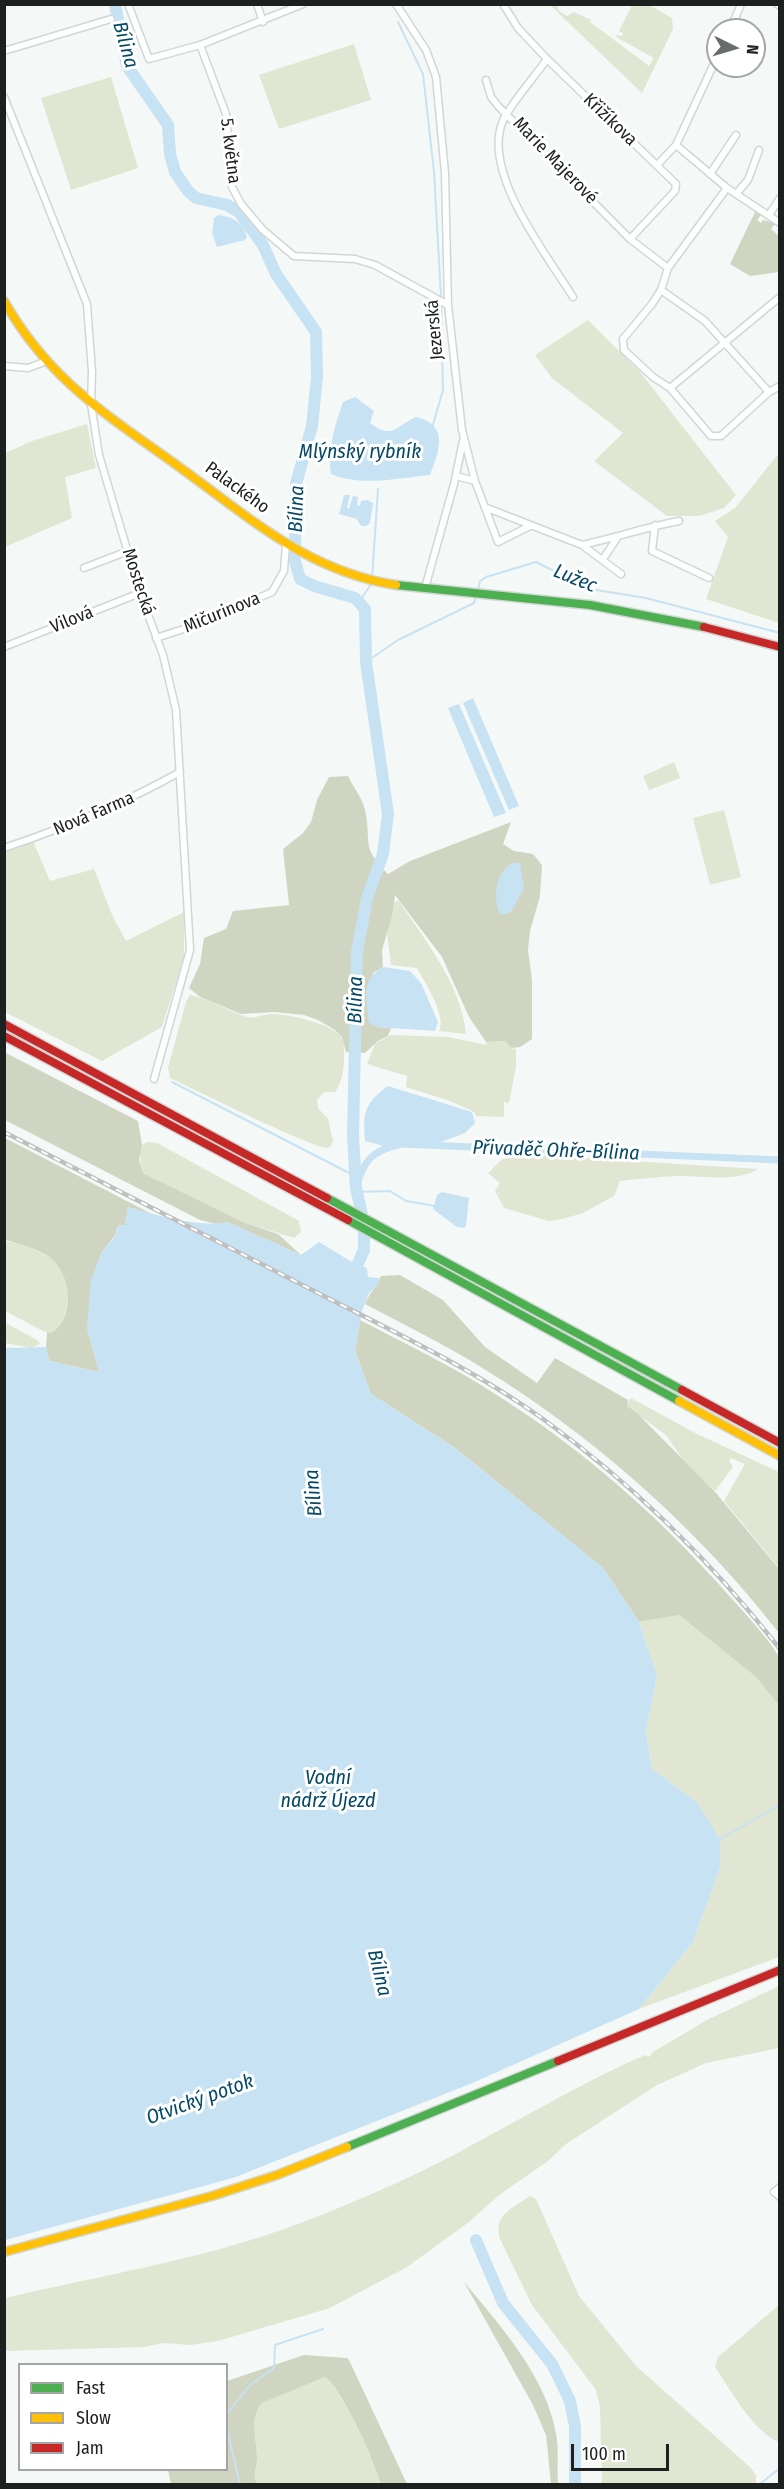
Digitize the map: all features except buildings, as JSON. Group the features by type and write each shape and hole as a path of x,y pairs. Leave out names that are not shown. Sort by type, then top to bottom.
{"main road":[{"name":"Palackého","path":"4,301 27,342 44,362 91,404 299,552 331,568 371,581 564,601 651,615 780,647"},
{"path":"4,1024 780,1443"},
{"path":"4,1036 337,1214 780,1456"},
{"path":"4,2252 212,2196 277,2175 780,1970"}],"street":[{"path":"128,4 149,59 200,45 263,22 303,4"},
{"path":"257,4 263,22"},
{"name":"Jezerská","path":"396,4 426,50 436,77 445,173 448,305 464,438 475,481 498,542 530,526"},
{"name":"Křižíkova","path":"503,4 518,28 676,184 677,187 630,239"},
{"path":"735,18 741,4"},
{"path":"4,51 111,19"},
{"name":"5. května","path":"200,45 226,114 232,187 241,204 263,230 294,255 355,259 375,265 448,305"},
{"path":"548,59 502,121 499,135 505,181 519,211 573,297"},
{"path":"657,165 676,145 707,78"},
{"name":"Marie Majerové","path":"486,80 491,97 630,239 668,268"},
{"name":"Mostecká","path":"4,97 87,304 91,404 99,455 140,594 163,655 176,710 190,951 154,1079"},
{"path":"710,174 735,135"},
{"path":"676,145 727,188 780,223"},
{"path":"736,194 748,180 759,150"},
{"path":"727,188 668,268 661,290 623,339 623,348 653,378 670,388 711,436 721,436 769,392 780,386"},
{"path":"769,215 780,198"},
{"path":"661,290 705,321 769,392"},
{"path":"670,388 780,297"},
{"path":"4,366 28,368 44,362"},
{"path":"425,588 456,476 464,438"},
{"path":"456,476 475,481"},
{"path":"487,508 582,545 621,574"},
{"path":"582,545 617,538 655,525 679,522"},
{"path":"655,525 652,551 709,578"},
{"path":"603,559 617,538"},
{"name":"Mičurinova","path":"156,638 202,623 272,592 284,571 286,543"},
{"path":"84,568 128,551"},
{"name":"Vilová","path":"4,647 140,594"},
{"name":"Nová Farma","path":"4,848 68,827 109,810 180,772"},
{"path":"780,2187 774,2192 780,2198"}],"green space":[{"path":"550,5 557,5 559,11 567,16 574,12 591,20 590,22 649,66 654,58 616,37 617,35 622,36 623,33 619,31 632,5 636,7 636,5 649,5 672,18 673,29 642,93"},
{"path":"354,44 371,100 279,129 259,75"},
{"path":"111,77 138,168 71,190 41,98"},
{"path":"755,212 767,214 765,217 761,215 757,220 761,223 763,220 776,223 771,229 779,236 779,272 750,276 730,264"},
{"path":"588,320 640,372 736,495 724,508 699,516 667,516 594,461 623,433 552,378 535,355"},
{"path":"87,424 96,468 65,477 72,518 5,547 5,453 32,441"},
{"path":"779,453 779,623 706,599 728,537 715,521 735,508"},
{"path":"674,762 680,778 649,790 643,776"},
{"path":"348,776 364,806 370,850 388,874 410,861 511,822 503,844 514,851 533,854 542,865 540,896 530,931 528,950 532,980 532,1039 520,1047 511,1048 505,1041 486,1042 469,1017 442,957 395,895 392,916 382,950 383,967 373,973 376,1027 391,1028 388,1036 378,1041 365,1053 346,1052 342,1037 318,1020 304,1015 275,1012 241,1014 200,997 189,988 200,964 204,938 226,929 233,911 289,905 283,849 303,833 311,822 317,800 329,777"},
{"path":"724,810 741,877 710,885 693,818"},
{"path":"33,841 50,881 94,869 113,917 126,941 184,912 184,957 162,1027 102,1061 5,1012 5,852"},
{"path":"399,901 450,981 463,1016 466,1034 439,1031 441,1025 438,1008 417,968 391,965 386,924 388,903"},
{"path":"190,995 247,1017 269,1014 286,1015 309,1020 338,1033 344,1045 341,1080 335,1092 324,1092 317,1100 318,1108 328,1119 333,1141 330,1147 319,1146 301,1139 170,1078 168,1068 186,1002"},
{"path":"391,1035 448,1037 486,1045 486,1042 505,1041 511,1048 516,1049 516,1067 509,1103 504,1102 504,1117 476,1116 474,1112 450,1101 406,1087 407,1076 367,1064 375,1044"},
{"path":"4,1052 138,1121 142,1145 139,1160 143,1173 243,1222 278,1234 301,1255 227,1222 216,1224 200,1220 5,1120"},
{"path":"5,1138 152,1214 128,1207 125,1225 118,1226 114,1237 101,1253 87,1327 99,1372 49,1361 46,1347 47,1332 51,1333 64,1318 67,1309 67,1289 61,1270 51,1258 32,1248 5,1240"},
{"path":"147,1142 157,1143 294,1218 299,1221 301,1232 294,1238 243,1222 143,1173 140,1152 142,1145"},
{"path":"537,1155 758,1169 729,1177 676,1176 620,1181 614,1196 583,1213 549,1221 504,1208 495,1191 500,1183 488,1173 502,1159"},
{"path":"4,1241 22,1244 44,1254 59,1266 64,1275 67,1285 67,1307 64,1318 51,1333 5,1311"},
{"path":"400,1275 443,1300 485,1347 537,1383 555,1358 628,1400 627,1406 637,1413 716,1493 779,1569 779,1633 718,1561 685,1527 615,1463 540,1406 484,1369 365,1304 381,1276"},
{"path":"360,1320 427,1354 492,1392 558,1437 620,1486 705,1569 772,1647 780,1664 779,1705 756,1677 679,1615 639,1622 603,1568 455,1448 371,1394 355,1351"},
{"path":"4,1322 37,1340 40,1344 31,1348 5,1343"},
{"path":"631,1398 697,1434 779,1472 779,1568 724,1501 745,1464 731,1458 729,1461 733,1467 715,1491 689,1468 666,1435 626,1406"},
{"path":"679,1615 756,1677 780,1705 779,1957 639,2009 693,1942 720,1868 720,1839 697,1802 652,1769 646,1731 657,1675 639,1622"},
{"path":"779,1986 779,2048 706,2063 657,2085 566,2144 548,2161 499,2195 469,2222 407,2267 330,2308 218,2341 190,2345 164,2343 144,2347 5,2351 5,2298 201,2254 278,2231 336,2209 434,2165 601,2076 645,2055 649,2057 653,2052 707,2020"},
{"path":"530,2196 536,2199 579,2296 636,2366 751,2468 756,2475 756,2484 602,2484 600,2407 596,2390 532,2305 499,2237 498,2229 503,2217"},
{"path":"464,2282 507,2334 543,2393 556,2434 558,2484 551,2484 546,2435 533,2405"},
{"path":"779,2305 779,2442 761,2430 752,2420 715,2367 718,2357"},
{"path":"304,2355 347,2358 407,2484 381,2484 349,2410 325,2377 262,2403 258,2409 255,2416 257,2484 171,2484 168,2471 228,2471 228,2381"},
{"path":"325,2377 349,2411 381,2484 257,2484 255,2416 258,2409 262,2403"}],"water":[{"path":"219,215 229,217 240,224 247,237 245,240 217,247 212,233 214,218"},
{"name":"Mlýnský rybník","path":"355,397 374,411 370,423 377,428 394,430 416,417 434,426 439,440 430,475 367,481 331,474 332,438 337,420 343,402"},
{"path":"344,495 350,495 347,508 349,509 353,496 358,497 357,505 360,506 361,501 367,500 373,503 370,523 361,526 357,519 339,514"},
{"path":"473,698 519,806 509,810 463,703"},
{"path":"459,704 506,813 494,817 448,708"},
{"path":"512,863 520,863 524,888 511,912 504,915 499,913 497,906 497,885 502,873"},
{"path":"383,967 410,971 421,983 438,1022 435,1031 376,1027 369,1023 367,985 375,972"},
{"path":"388,1086 472,1112 475,1123 465,1133 433,1145 401,1144 387,1147 365,1141 364,1123 367,1109 374,1098"},
{"path":"442,1192 469,1198 464,1228 457,1227 433,1209 437,1195"},
{"name":"Vodní nádrž Újezd","path":"128,1207 191,1222 227,1222 301,1255 319,1242 352,1262 367,1268 368,1277 380,1278 378,1285 369,1293 362,1311 355,1351 371,1394 455,1448 603,1568 639,1622 657,1675 646,1731 652,1769 697,1802 720,1839 720,1868 693,1942 639,2009 470,2084 233,2178 5,2240 5,1348 46,1347 49,1361 99,1372 87,1327 91,1280 101,1253 114,1238 118,1226 125,1225"}],"waterway":[{"name":"Bílina","path":"115,4 127,66 168,125 170,154 175,172 188,191 196,198 227,205 239,212 263,245 276,274 316,332 317,377 312,426 296,484 295,561 300,579 314,586 355,598 365,609 366,662 388,814 383,854 367,898 357,952 353,1135 356,1188 364,1223 364,1250 351,1279"},
{"path":"398,22 423,74 434,172 441,296 443,390 433,425"},
{"path":"372,579 378,489"},
{"name":"Lužec","path":"478,590 480,581 486,577 536,562 590,589 646,598 780,633"},
{"path":"360,601 371,584"},
{"name":"Lužec","path":"366,662 398,640 474,603 476,596"},
{"path":"172,1082 355,1176"},
{"name":"Přivaděč Ohře-Bílina","path":"356,1188 362,1170 376,1153 401,1144 780,1160"},
{"path":"357,1192 390,1191 406,1201 435,1206"},
{"path":"720,1839 780,1805"},
{"name":"Bílina","path":"476,2240 503,2303 552,2364 570,2401 575,2426 575,2484"},
{"path":"228,2412 250,2385 274,2368 275,2345 323,2329"},
{"path":"228,2433 240,2484"},
{"path":"760,2484 780,2468"}],"railway":[{"path":"4,1132 406,1338 516,1401 576,1444 669,1525 727,1585 780,1649"}],"traffic: fast":[{"path":"396,585 590,605 704,627"},
{"path":"327,1198 682,1390"},
{"path":"348,1220 679,1401"},
{"path":"347,2147 558,2061"}],"traffic: slow":[{"path":"4,301 22,329 61,376 106,414 232,506 308,556 365,578 396,585"},
{"path":"679,1401 780,1456"},
{"path":"4,2252 212,2196 277,2175 347,2147"}],"traffic: jam":[{"path":"704,627 780,647"},
{"path":"4,1024 327,1198"},
{"path":"4,1036 348,1220"},
{"path":"682,1390 780,1443"},
{"path":"558,2061 780,1970"}],"water label":[{"name":"Otvický potok","path":"200,2100"}]}
